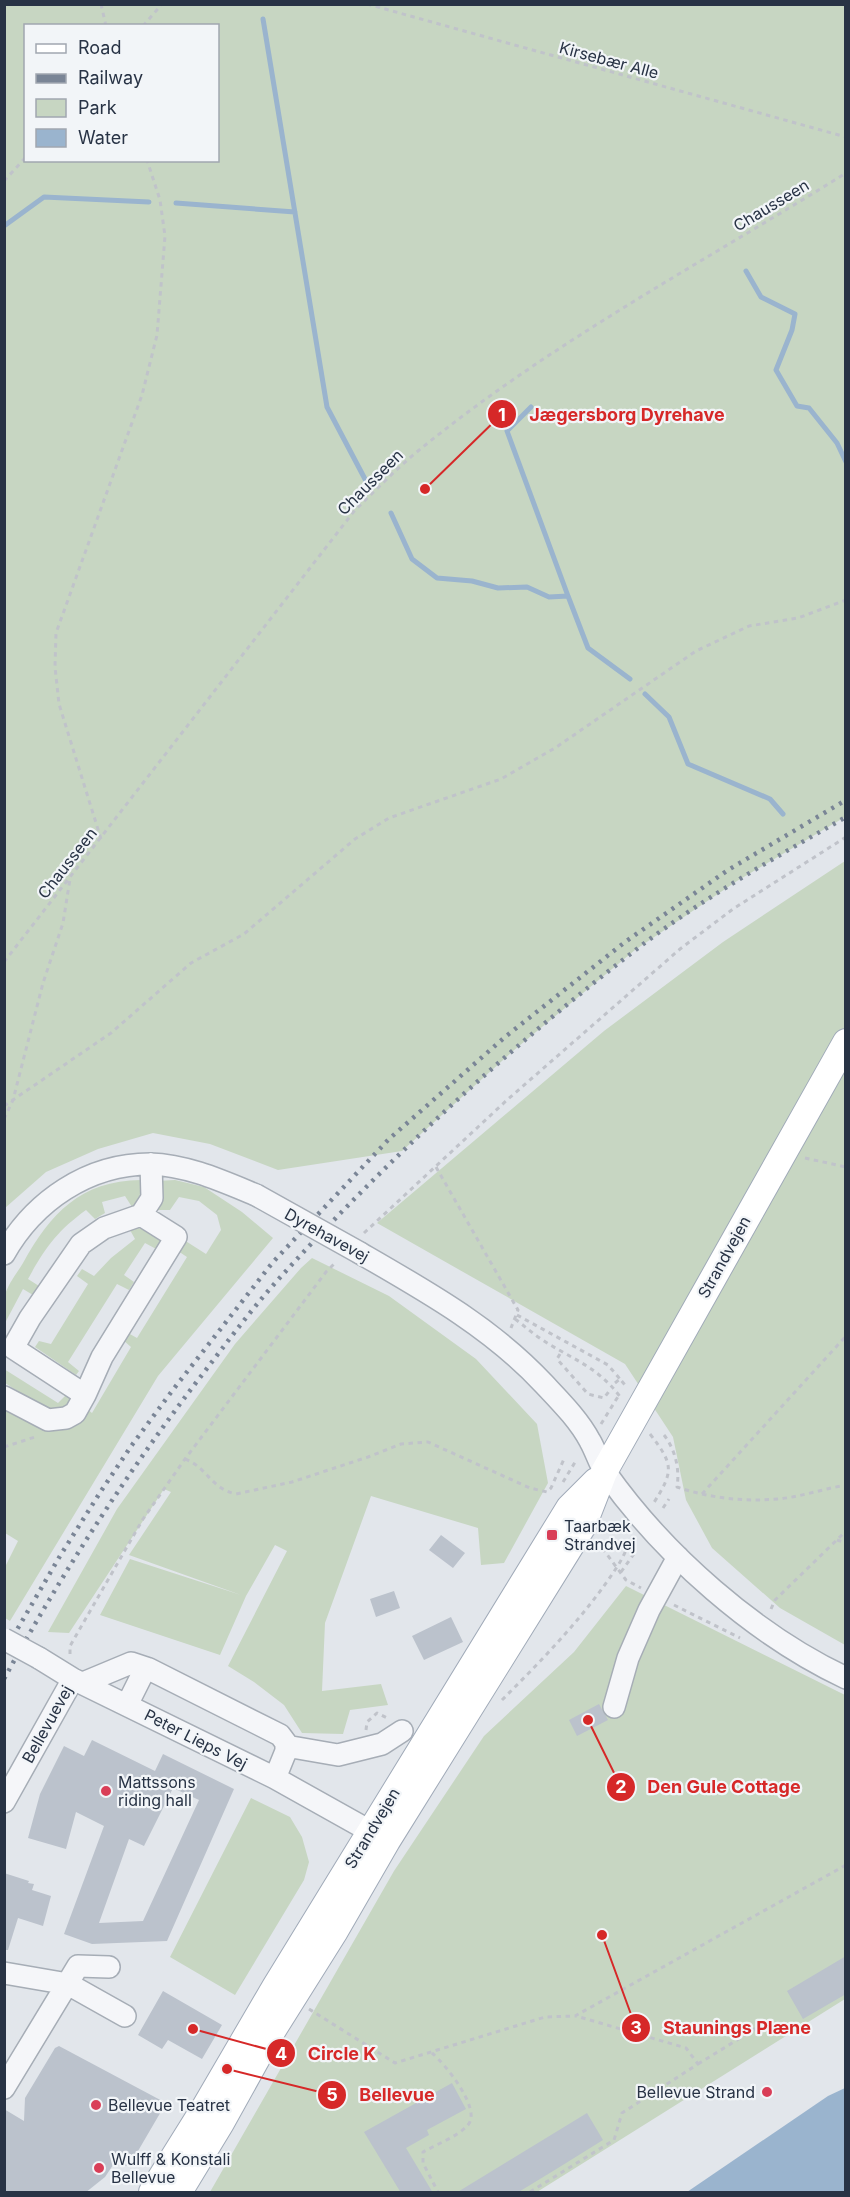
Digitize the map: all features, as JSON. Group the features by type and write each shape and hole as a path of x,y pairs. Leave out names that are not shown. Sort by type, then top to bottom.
{"main road":[{"name":"Strandvejen","path":"179,2193 253,2023 584,1526 604,1472 846,1042"},
{"name":"Strandvejen","path":"152,2193 211,2118 294,1999 379,1836"}],"street":[{"name":"Dyrehavevej","path":"4,1254 29,1218 52,1197 85,1178 117,1167 151,1164 213,1176 256,1195 354,1249 453,1307 503,1344 544,1384 590,1440 604,1472"},
{"path":"85,1395 13,1348 30,1318 81,1244 105,1228 141,1215 152,1198 151,1164"},
{"path":"4,1397 48,1420 66,1418 75,1413 102,1357 176,1237 141,1215"},
{"path":"604,1472 678,1557 727,1602 756,1635 846,1678"},
{"path":"614,1707 628,1658 678,1557"},
{"name":"Peter Lieps Vej","path":"4,1639 78,1681 275,1778 379,1836"},
{"path":"78,1681 131,1663 149,1669 280,1735 286,1743 286,1751 275,1778"},
{"path":"127,1705 142,1675 149,1669"},
{"name":"Bellevuevej","path":"4,1802 78,1681"},
{"path":"286,1746 338,1755 382,1744 402,1731"},
{"path":"4,2088 78,1966 109,1967"},
{"path":"4,1973 68,1984 125,2016"}],"path":[{"path":"101,4 106,24"},
{"path":"145,24 162,4"},
{"name":"Kirsebær Alle","path":"367,4 846,137"},
{"path":"4,181 24,159"},
{"path":"101,839 59,704 55,667 56,633 142,395 157,335 165,236 160,200 148,162"},
{"name":"Chausseen","path":"4,962 355,510 416,452 490,395 550,355 677,274 846,173"},
{"path":"4,1106 111,1034 191,963 244,934 355,839 389,818 501,779 555,748 696,651 749,626 798,618 846,600"},
{"path":"78,1681 70,1647 143,1519 185,1459 326,1272 354,1249 375,1221 507,1100 680,949 733,909 846,837"},
{"path":"4,1119 13,1100 43,983 63,923 71,877"},
{"path":"782,1153 846,1167"},
{"path":"436,1167 518,1310 516,1317"},
{"path":"516,1317 608,1365 625,1385"},
{"path":"516,1317 539,1337 593,1369 619,1395 590,1440"},
{"path":"701,1495 846,1336"},
{"path":"560,1354 557,1359 588,1394 604,1398 610,1390"},
{"path":"615,1383 620,1379"},
{"path":"664,1435 674,1455 679,1475 678,1487 701,1495 731,1500 779,1499 846,1485"},
{"path":"185,1459 195,1463 218,1488 236,1494 292,1482 401,1444 428,1442 530,1488 547,1492 564,1459"},
{"path":"656,1500 667,1483 670,1472 665,1455 659,1446"},
{"path":"663,1508 669,1499"},
{"path":"595,1540 618,1566 626,1580 657,1596 756,1635 774,1600 846,1531"},
{"path":"837,1540 846,1543"},
{"path":"495,1707 539,1663 578,1619 618,1566 630,1543"},
{"path":"621,1572 636,1551"},
{"path":"575,2016 846,1865"},
{"path":"294,1999 395,2064 545,2017 575,2016 686,2048 698,2064"},
{"path":"530,2193 615,2140 622,2114 763,2024"},
{"path":"432,2053 445,2065 458,2085 472,2115 470,2123 461,2131 423,2152 423,2163 438,2193"}],"green space":[{"path":"5,4 845,5 845,817 737,881 635,950 513,1051 402,1151 278,1170 210,1144 153,1133 98,1149 46,1172 5,1208"},
{"path":"845,861 845,1645 780,1608 712,1548 686,1500 673,1437 625,1364 377,1223 604,1031 723,942"},
{"path":"141,1180 139,1206 132,1207 125,1196 102,1202 105,1213 95,1219 86,1210 59,1233 46,1249 28,1279 39,1286 33,1295 23,1289 5,1323 4,1302 8,1287 34,1245 57,1215 70,1203 101,1186"},
{"path":"175,1180 204,1187 242,1212 273,1238 158,1376 10,1621 5,1618 4,1569 18,1541 5,1533 5,1403 49,1427 86,1408 92,1413 131,1347 123,1340 128,1333 137,1338 187,1257 178,1251 184,1240 206,1254 221,1230 217,1215 199,1201 179,1197 170,1210 155,1210 157,1181"},
{"path":"139,1228 163,1240 158,1250 145,1243 124,1275 134,1282 129,1290 117,1284 68,1362 79,1371 76,1375 35,1347 39,1341 51,1344 88,1284 77,1276 82,1269 94,1276 111,1258 135,1239 130,1230"},
{"path":"312,1258 389,1296 476,1359 537,1424 548,1483 504,1563 481,1565 478,1528 371,1496 325,1623 322,1691 381,1684 388,1705 350,1710 343,1734 302,1733 284,1705 228,1666 287,1551 275,1545 246,1596 220,1655 100,1615 130,1559 241,1595 129,1555 171,1492 164,1489 69,1633 48,1632 117,1509 235,1344"},
{"path":"4,1369 58,1403 67,1394 72,1402 64,1411 51,1412 5,1383"},
{"path":"626,1586 845,1695 845,1999 537,2192 210,2192 394,1871 484,1736 574,1652"},
{"path":"251,1798 290,1817 302,1837 309,1862 304,1880 235,1995 170,1957"}],"water":[{"path":"845,2088 845,2192 687,2192 828,2096"}],"building":[{"path":"441,1535 465,1553 453,1568 429,1550"},
{"path":"394,1591 400,1608 376,1617 370,1599"},
{"path":"451,1617 463,1642 424,1660 412,1636"},
{"path":"599,1704 608,1720 577,1736 569,1720"},
{"path":"92,1740 155,1771 163,1754 234,1789 167,1941 92,1944 64,1934 104,1826 76,1812 66,1849 28,1838 40,1794 64,1746 84,1756","holes":["173,1788 199,1800 143,1921 99,1923 129,1839 144,1846"]},
{"path":"4,1873 29,1881 28,1883 34,1884 32,1890 51,1896 43,1926 18,1918 8,1950 4,1950"},
{"path":"846,1956 846,1994 803,2019 787,1991"},
{"path":"163,1991 222,2025 202,2059 168,2040 162,2049 138,2035"},
{"path":"59,2046 166,2103 131,2163 126,2166 113,2165 105,2177 85,2193 4,2193 4,2109 24,2121 25,2098 55,2048"},
{"path":"452,2083 466,2109 427,2130 429,2135 406,2148 433,2193 401,2193 364,2132"},
{"path":"587,2113 603,2140 558,2168 517,2193 456,2193"}],"waterway":[{"path":"263,19 327,407 366,481"},
{"path":"4,226 44,197 149,202"},
{"path":"176,203 295,212"},
{"path":"746,271 761,297 795,314 792,330 776,370 797,406 809,408 837,443 846,462"},
{"path":"531,407 507,431 568,596"},
{"path":"391,513 412,559 437,578 472,581 498,588 527,587 549,597 568,596 588,648 630,679"},
{"path":"645,694 669,717 688,764 770,799 783,814"}],"railway":[{"path":"4,1652 101,1491 172,1391 273,1262 389,1139 505,1037 625,942 728,870 846,800"},
{"path":"4,1679 98,1521 150,1445 254,1307 326,1228 453,1104 541,1026 633,952 710,898 846,817"}],"place":[{"name":"Jægersborg Dyrehave","path":"425,489"},
{"name":"Taarbæk Strandvej","path":"552,1535"},
{"name":"Den Gule Cottage","path":"588,1720"},
{"name":"Mattssons riding hall","path":"106,1791"},
{"name":"Staunings Plæne","path":"602,1935"},
{"name":"Circle K","path":"193,2029"},
{"name":"Bellevue","path":"227,2069"},
{"name":"Bellevue Strand","path":"767,2092"},
{"name":"Bellevue Teatret","path":"96,2105"},
{"name":"Wulff & Konstali Bellevue","path":"99,2168"}]}
